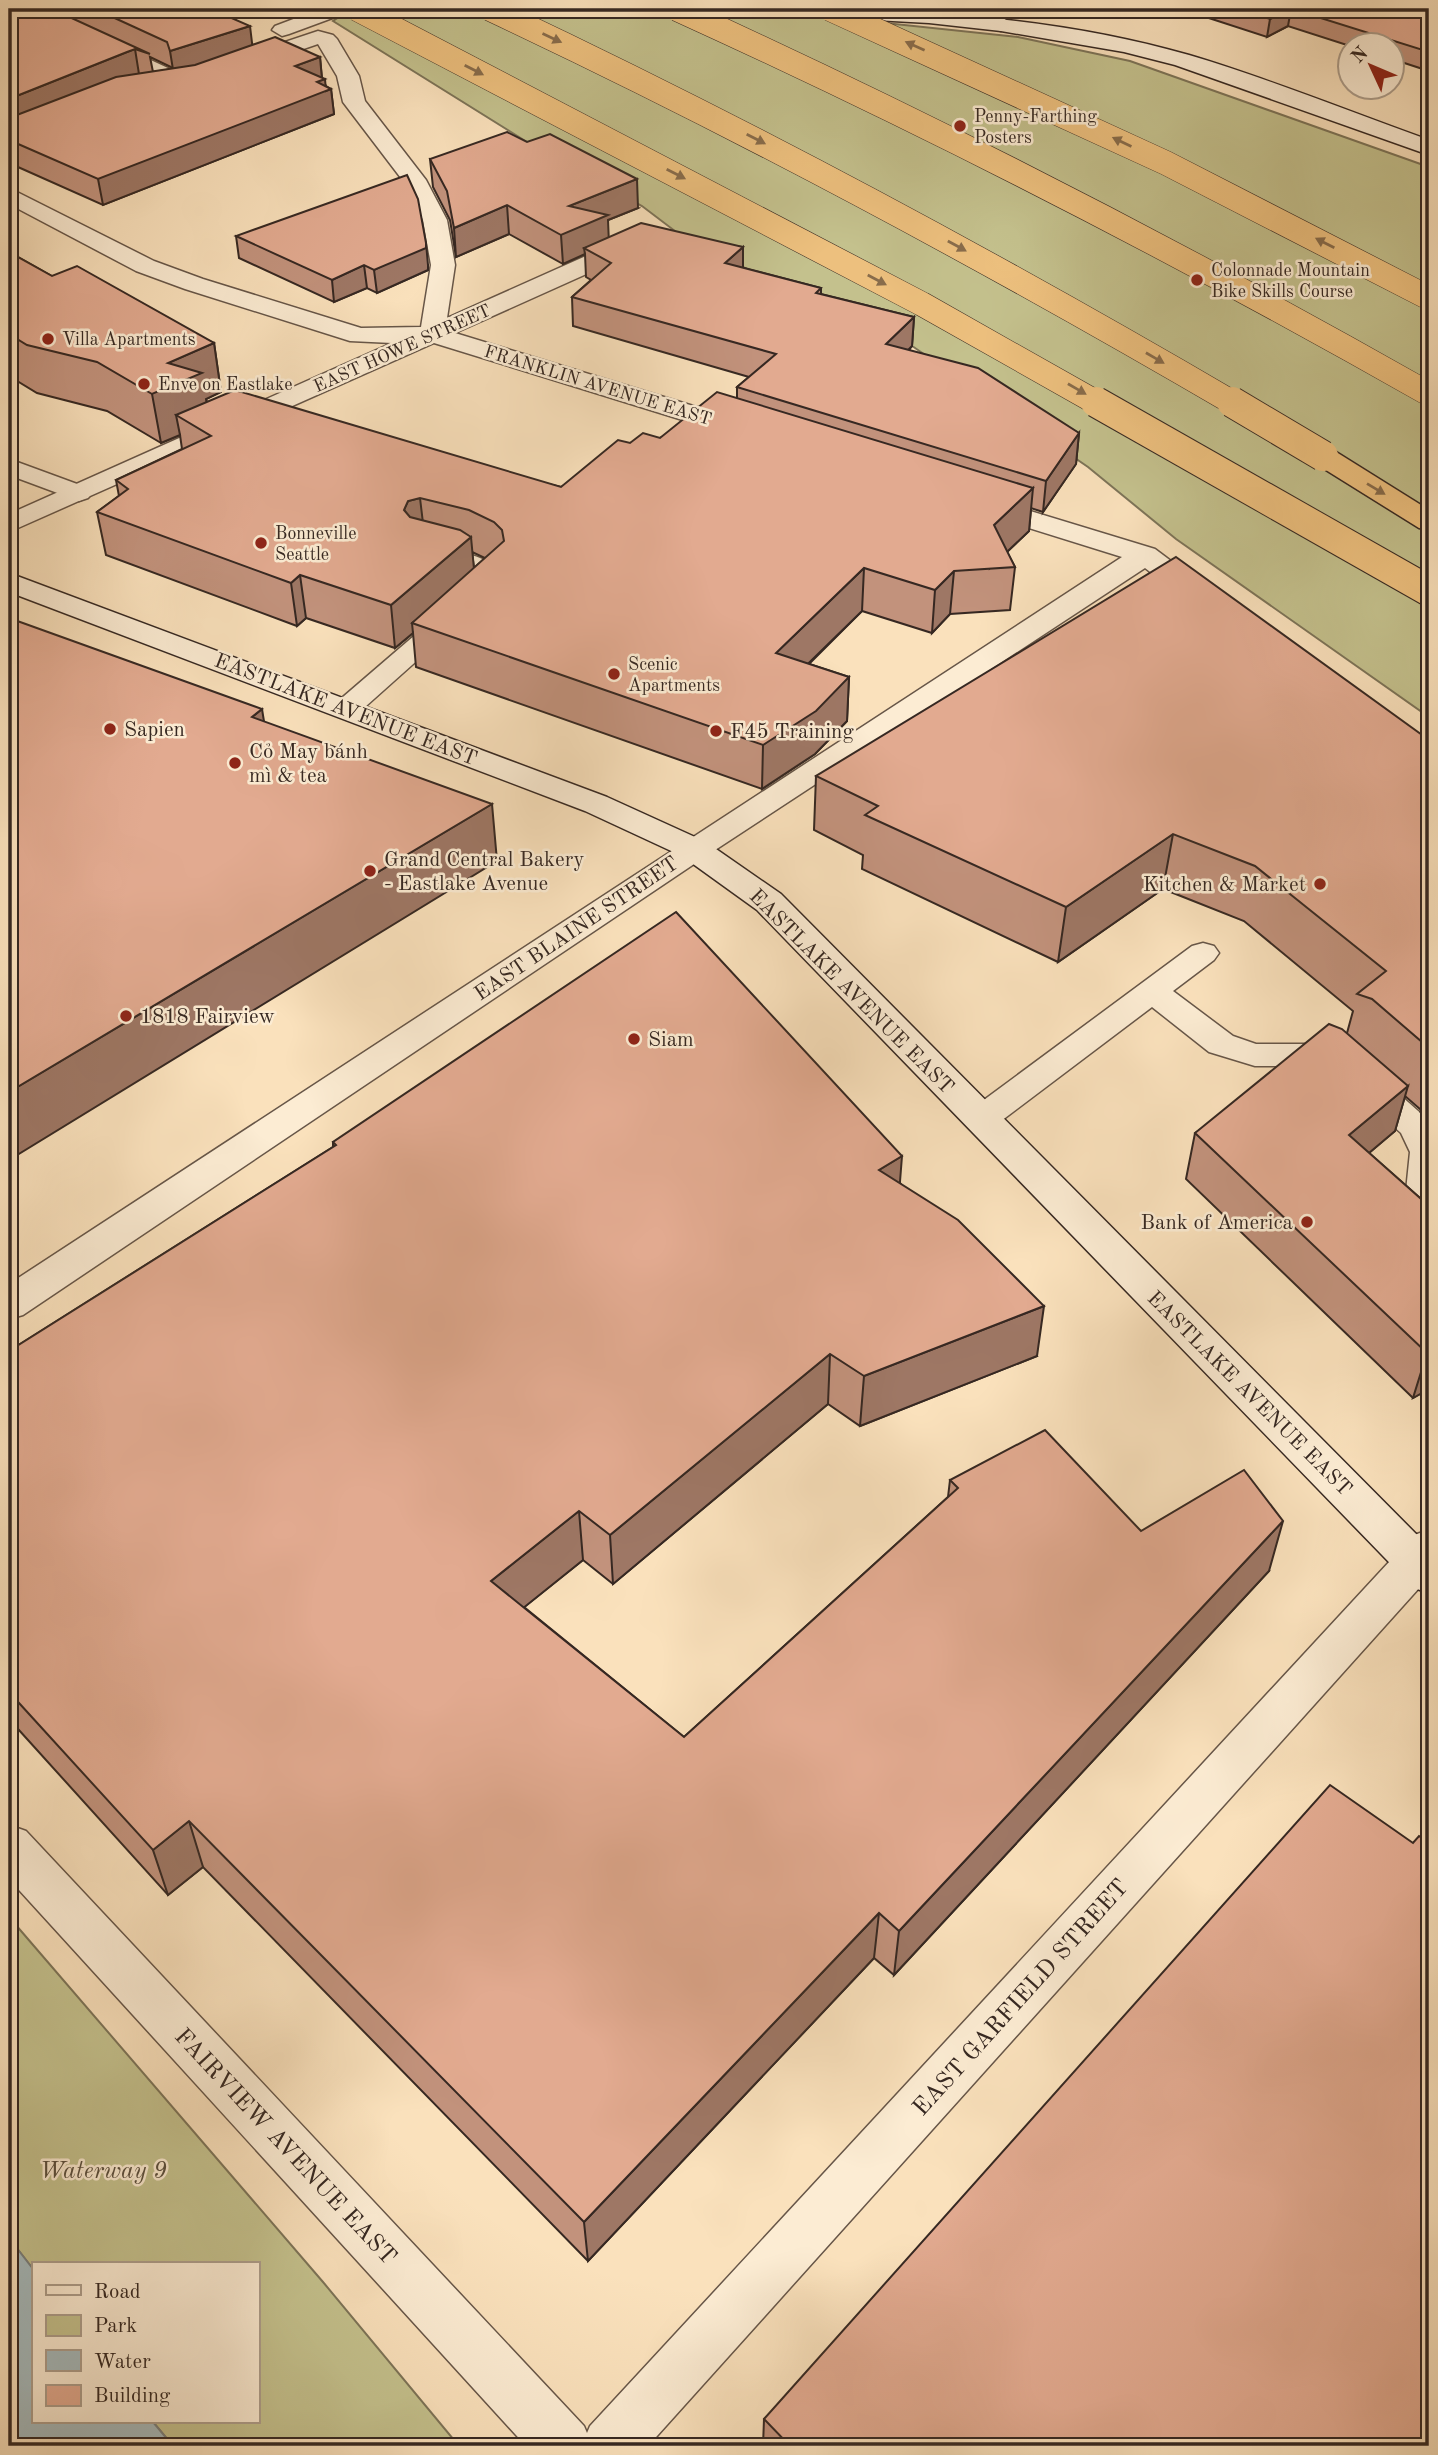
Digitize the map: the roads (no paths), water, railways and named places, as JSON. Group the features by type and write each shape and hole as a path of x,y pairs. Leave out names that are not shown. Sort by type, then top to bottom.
{"highway":[{"path":"357,9 922,304 1429,591"},
{"path":"491,9 686,104 894,212 1137,348 1429,522"},
{"path":"677,9 845,86 1029,177 1249,293 1429,394"},
{"path":"830,9 1154,158 1429,298"}],"street":[{"path":"339,9 227,60 318,37 328,42 348,76 354,102 418,185 435,220 443,264 432,334"},
{"path":"783,9 929,17 1100,41 1182,60 1429,148"},
{"path":"964,9 1001,25"},
{"path":"158,83 188,64"},
{"name":"FRANKLIN AVENUE EAST","path":"9,195 145,266 194,284 359,336 432,334 761,436"},
{"name":"EAST HOWE STREET","path":"9,524 641,240"},
{"path":"950,494 1145,555 1225,611"},
{"name":"EAST BLAINE STREET","path":"9,1304 694,849 1145,555"},
{"name":"EASTLAKE AVENUE EAST","path":"9,582 596,804 694,849 769,902 981,1119 1425,1562"},
{"name":"EAST GARFIELD STREET","path":"610,2446 1425,1562"},
{"name":"FAIRVIEW AVENUE EAST","path":"9,1846 564,2446"}],"lane":[{"path":"26,9 158,83"},
{"path":"9,466 79,493"},
{"path":"346,709 395,670 492,582 492,576 474,564 425,551"},
{"path":"981,1119 1203,953"},
{"path":"1152,991 1220,1044 1255,1055 1318,1055 1344,1064 1414,1126 1427,1152 1423,1191 1429,1204"}],"water":[{"path":"9,2238 32,2268 32,2424 155,2424 173,2446 9,2446"}],"place":[{"name":"Penny-Farthing Posters","path":"960,126"},
{"name":"Colonnade Mountain Bike Skills Course","path":"1197,280"},
{"name":"Villa Apartments","path":"48,339"},
{"name":"Enve on Eastlake","path":"144,384"},
{"name":"Bonneville Seattle","path":"261,543"},
{"name":"Scenic Apartments","path":"614,674"},
{"name":"Sapien","path":"110,729"},
{"name":"F45 Training","path":"716,731"},
{"name":"Cỏ May bánh mì & tea","path":"235,763"},
{"name":"Grand Central Bakery - Eastlake Avenue","path":"370,871"},
{"name":"Kitchen & Market","path":"1320,884"},
{"name":"1818 Fairview","path":"126,1016"},
{"name":"Siam","path":"634,1039"},
{"name":"Bank of America","path":"1307,1222"}],"park label":[{"name":"Waterway 9","path":"103,2170"}]}
